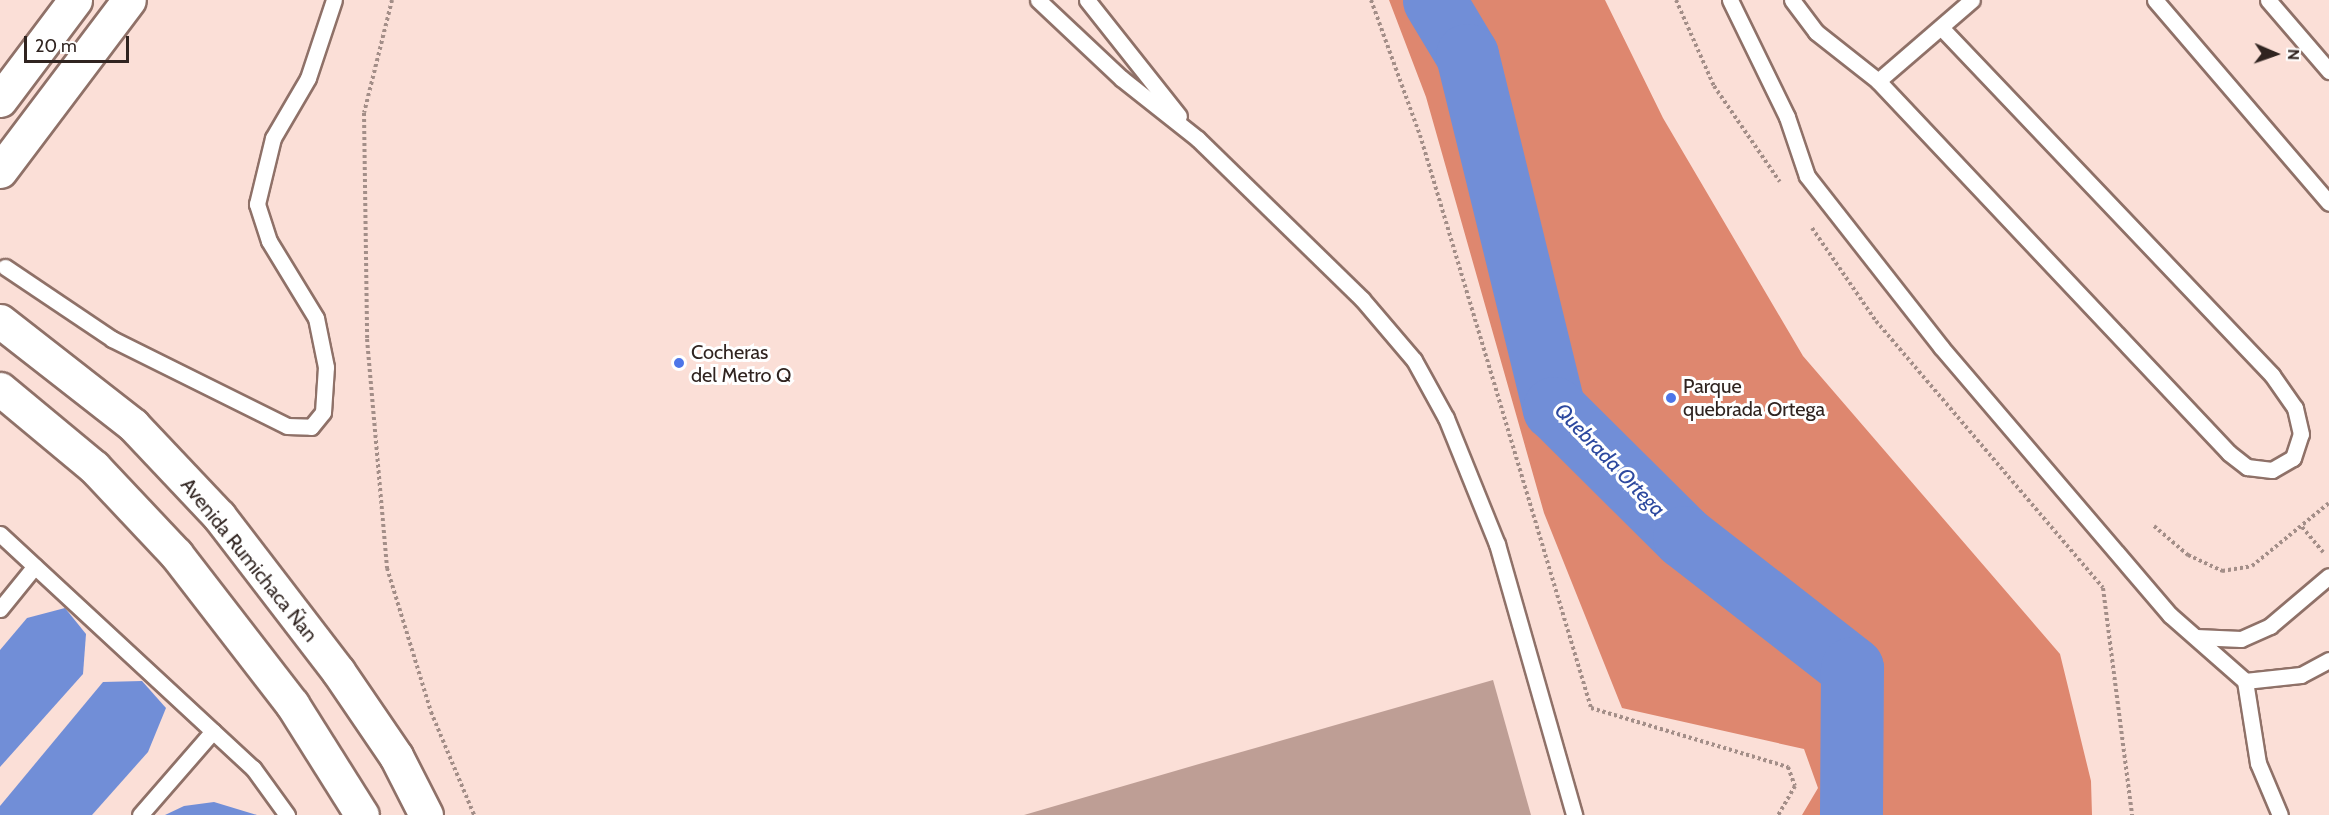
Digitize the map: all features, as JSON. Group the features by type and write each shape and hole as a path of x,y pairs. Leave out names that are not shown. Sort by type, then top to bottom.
{"main road":[{"path":"0,100 75,0"},
{"path":"0,171 129,0"},
{"name":"Avenida Rumichaca Ñan","path":"0,321 134,425 219,516 338,671 396,756 426,815"},
{"path":"0,389 94,467 176,554 292,704 362,815"}],"lane":[{"path":"5,267 112,339 287,426 311,427 323,412 326,366 316,318 269,241 257,204 273,138 309,78 334,0"},
{"path":"1038,0 1121,78 1198,139 1362,299 1414,360 1446,418 1497,544 1574,815"},
{"path":"1087,0 1198,139"},
{"path":"1730,0 1787,117 1807,176 1949,356 2170,615 2246,681 2260,770 2280,815"},
{"path":"1792,0 1816,32 1878,81 2229,453 2247,467 2272,470 2293,458 2301,434 2295,408 2272,375 1941,27"},
{"path":"1878,81 1972,0"},
{"path":"2155,0 2329,203"},
{"path":"2268,0 2329,71"},
{"path":"0,534 253,768 287,815"},
{"path":"0,609 36,566"},
{"path":"2196,637 2241,639 2270,626 2329,576"},
{"path":"2246,681 2301,675 2329,660"},
{"path":"140,815 213,731"}],"path":[{"path":"392,0 364,113 367,339 387,568 431,712 474,815"},
{"path":"1371,0 1420,135 1591,708 1788,766 1795,786 1778,815"},
{"path":"1676,0 1714,86 1788,194"},
{"path":"1809,223 1876,321 2103,588 2132,815"},
{"path":"2154,526 2188,555 2222,571 2252,566 2329,503"},
{"path":"2302,527 2329,558"}],"shaded area":[{"path":"1389,0 1605,0 1663,118 1803,356 2060,654 2091,781 2092,815 1802,815 1818,788 1804,749 1622,708 1544,513 1426,97"}],"water":[{"path":"65,608 86,634 83,674 0,767 0,650 27,618"},
{"path":"142,681 166,708 148,752 92,815 0,815 0,806 103,682"},
{"path":"214,802 257,815 165,815 184,806"}],"building":[{"path":"1493,680 1531,815 1024,815 1199,764"}],"waterway":[{"name":"Quebrada Ortega","path":"1434,0 1467,55 1554,408 1684,537 1852,668 1851,815"}],"place":[{"name":"Cocheras del Metro Q","path":"679,363"},
{"name":"Parque quebrada Ortega","path":"1671,398"}]}
